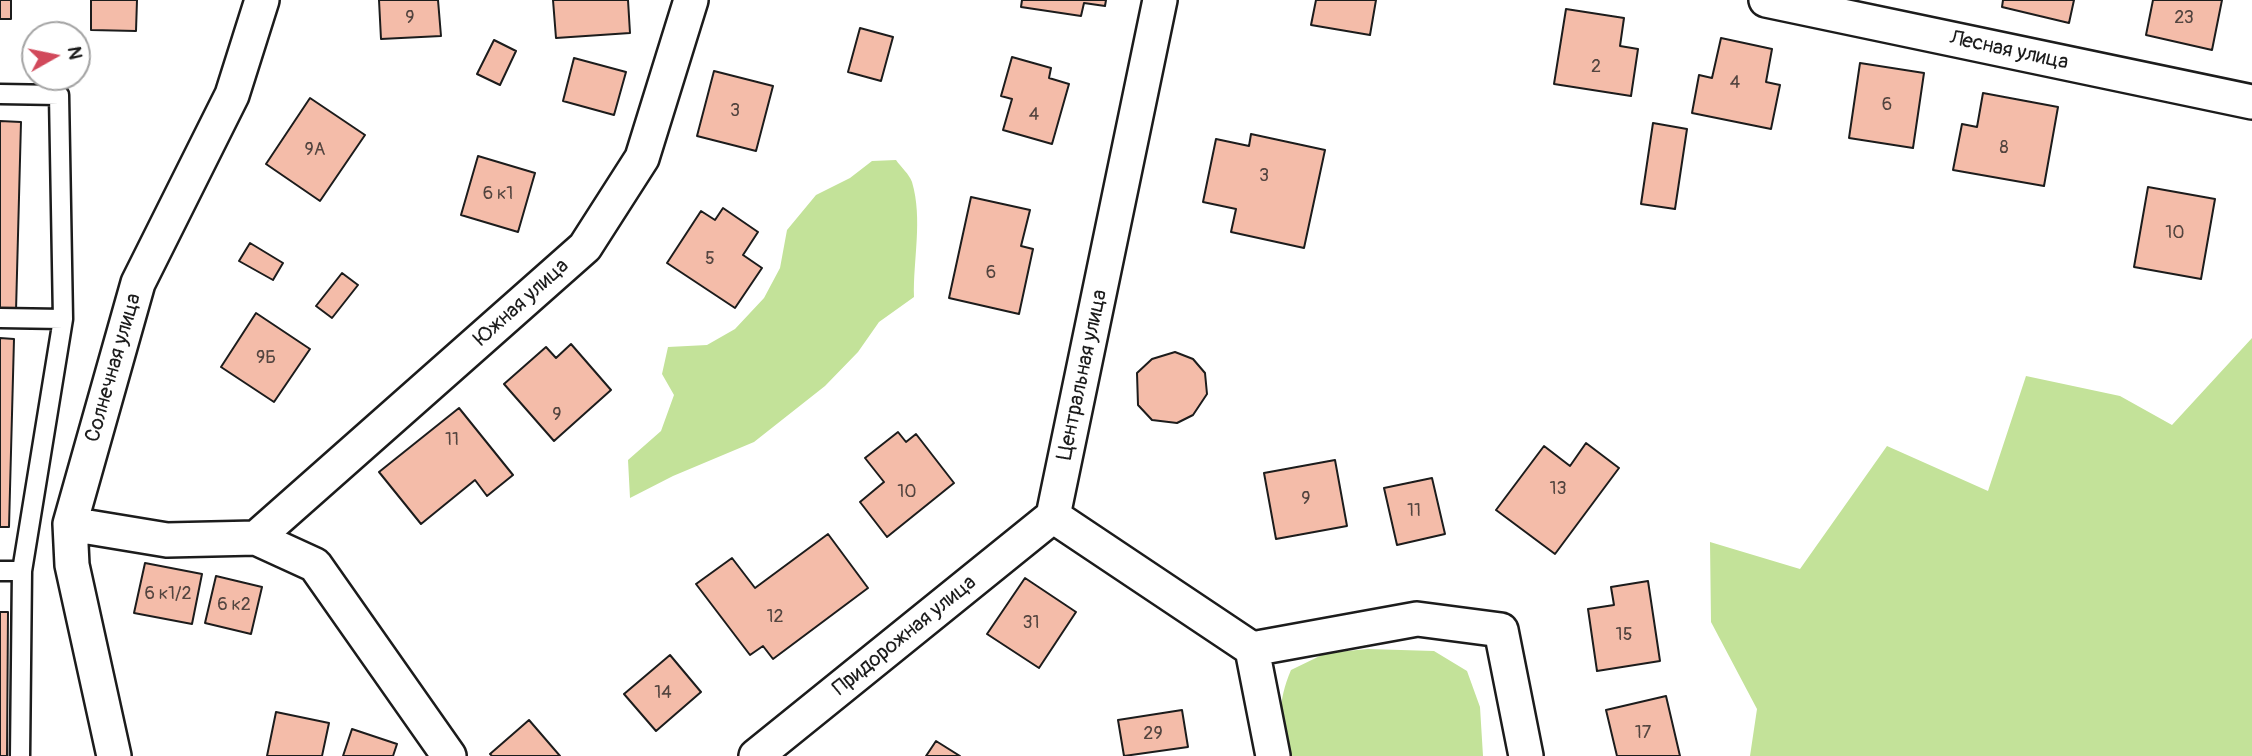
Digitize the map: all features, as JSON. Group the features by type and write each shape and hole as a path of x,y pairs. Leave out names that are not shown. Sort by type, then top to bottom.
{"street":[{"name":"Солнечная улица","path":"114,756 72,565 71,524 138,284 232,94 262,0"},
{"name":"Южная улица","path":"256,538 585,247 642,158 691,0"},
{"name":"Центральная улица","path":"1053,516 1160,0"},
{"name":"Лесная улица","path":"1766,0 2252,102"},
{"path":"1053,516 1252,649 1417,619 1501,630 1526,756"},
{"name":"Придорожная улица","path":"756,756 1053,516"},
{"path":"71,524 167,540 256,538 315,565 449,756"},
{"path":"1252,649 1273,756"}],"lane":[{"path":"0,94 59,95 64,319 22,570 20,756"},
{"path":"0,318 64,319"},
{"path":"0,570 22,570"}],"green space":[{"path":"896,160 911,179 917,210 914,297 879,322 858,352 825,386 754,442 673,476 630,498 628,460 661,431 674,395 662,374 668,347 707,345 735,329 764,298 780,268 787,230 816,195 850,178 872,161"},
{"path":"2252,338 2252,756 1750,756 1757,709 1711,622 1710,542 1800,569 1887,446 1988,491 2026,376 2120,396 2172,425"},
{"path":"1368,649 1434,651 1467,671 1480,707 1483,756 1285,756 1281,712 1283,692 1291,670 1326,653"}],"building":[{"path":"0,0 11,0 11,19 0,19"},
{"path":"91,0 137,0 136,31 91,30"},
{"path":"379,0 438,0 441,36 381,39"},
{"path":"553,0 628,0 630,33 556,38"},
{"path":"1022,0 1106,0 1105,6 1084,3 1081,16 1021,7"},
{"path":"1316,0 1376,0 1370,35 1311,25"},
{"path":"2003,0 2074,0 2069,23 2002,7"},
{"path":"2153,0 2222,0 2212,50 2146,35"},
{"path":"1566,9 1624,18 1620,46 1638,49 1631,96 1554,84"},
{"path":"860,28 893,37 881,81 848,72"},
{"path":"1721,38 1772,49 1766,82 1780,85 1771,129 1692,113 1699,75 1712,78"},
{"path":"494,40 516,51 500,85 477,74"},
{"path":"1012,57 1051,68 1049,78 1069,84 1052,144 1003,130 1012,99 1001,96"},
{"path":"574,58 626,72 614,115 563,101"},
{"path":"1860,63 1924,73 1913,148 1849,138"},
{"path":"714,71 773,86 756,151 697,136"},
{"path":"1983,93 2058,107 2044,186 1953,170 1962,124 1977,127"},
{"path":"310,98 365,135 320,201 266,164"},
{"path":"0,121 21,122 16,311 0,311"},
{"path":"1653,123 1687,129 1675,209 1641,204"},
{"path":"1251,134 1325,150 1304,248 1231,232 1236,209 1203,202 1216,139 1249,146"},
{"path":"478,156 535,173 518,232 461,215"},
{"path":"2148,187 2215,199 2201,279 2134,267"},
{"path":"971,197 1030,210 1021,246 1033,249 1019,314 949,298"},
{"path":"723,208 758,232 743,255 762,268 735,308 667,263 701,211 715,220"},
{"path":"250,243 283,263 273,280 239,261"},
{"path":"342,273 358,285 332,318 316,306"},
{"path":"256,313 310,349 274,402 221,367"},
{"path":"0,338 14,339 9,527 0,527"},
{"path":"571,344 611,390 554,441 504,384 546,347 556,358"},
{"path":"1175,352 1193,359 1205,373 1207,394 1193,415 1177,423 1152,420 1138,405 1137,373 1152,359"},
{"path":"459,408 513,475 487,496 475,480 421,524 379,472"},
{"path":"898,432 906,442 916,434 954,483 887,537 860,502 884,482 865,458"},
{"path":"1586,443 1619,468 1555,554 1496,510 1544,446 1570,466"},
{"path":"1335,460 1347,526 1276,539 1264,473"},
{"path":"1432,478 1445,534 1397,545 1384,488"},
{"path":"828,534 868,588 773,659 763,646 750,655 696,584 732,558 755,588"},
{"path":"145,563 202,574 192,624 134,613"},
{"path":"216,576 262,587 251,634 205,623"},
{"path":"1025,578 1076,612 1039,668 987,634"},
{"path":"1648,581 1660,661 1597,671 1588,609 1614,605 1611,587"},
{"path":"0,612 8,612 7,756 0,756"},
{"path":"670,655 701,692 656,731 624,694"},
{"path":"1666,696 1680,756 1617,756 1606,710"},
{"path":"1182,710 1188,747 1124,756 1118,720"},
{"path":"276,712 329,723 322,756 267,756"},
{"path":"529,720 560,756 490,754"},
{"path":"352,729 397,744 393,756 343,756"},
{"path":"936,741 960,756 926,756"}]}
